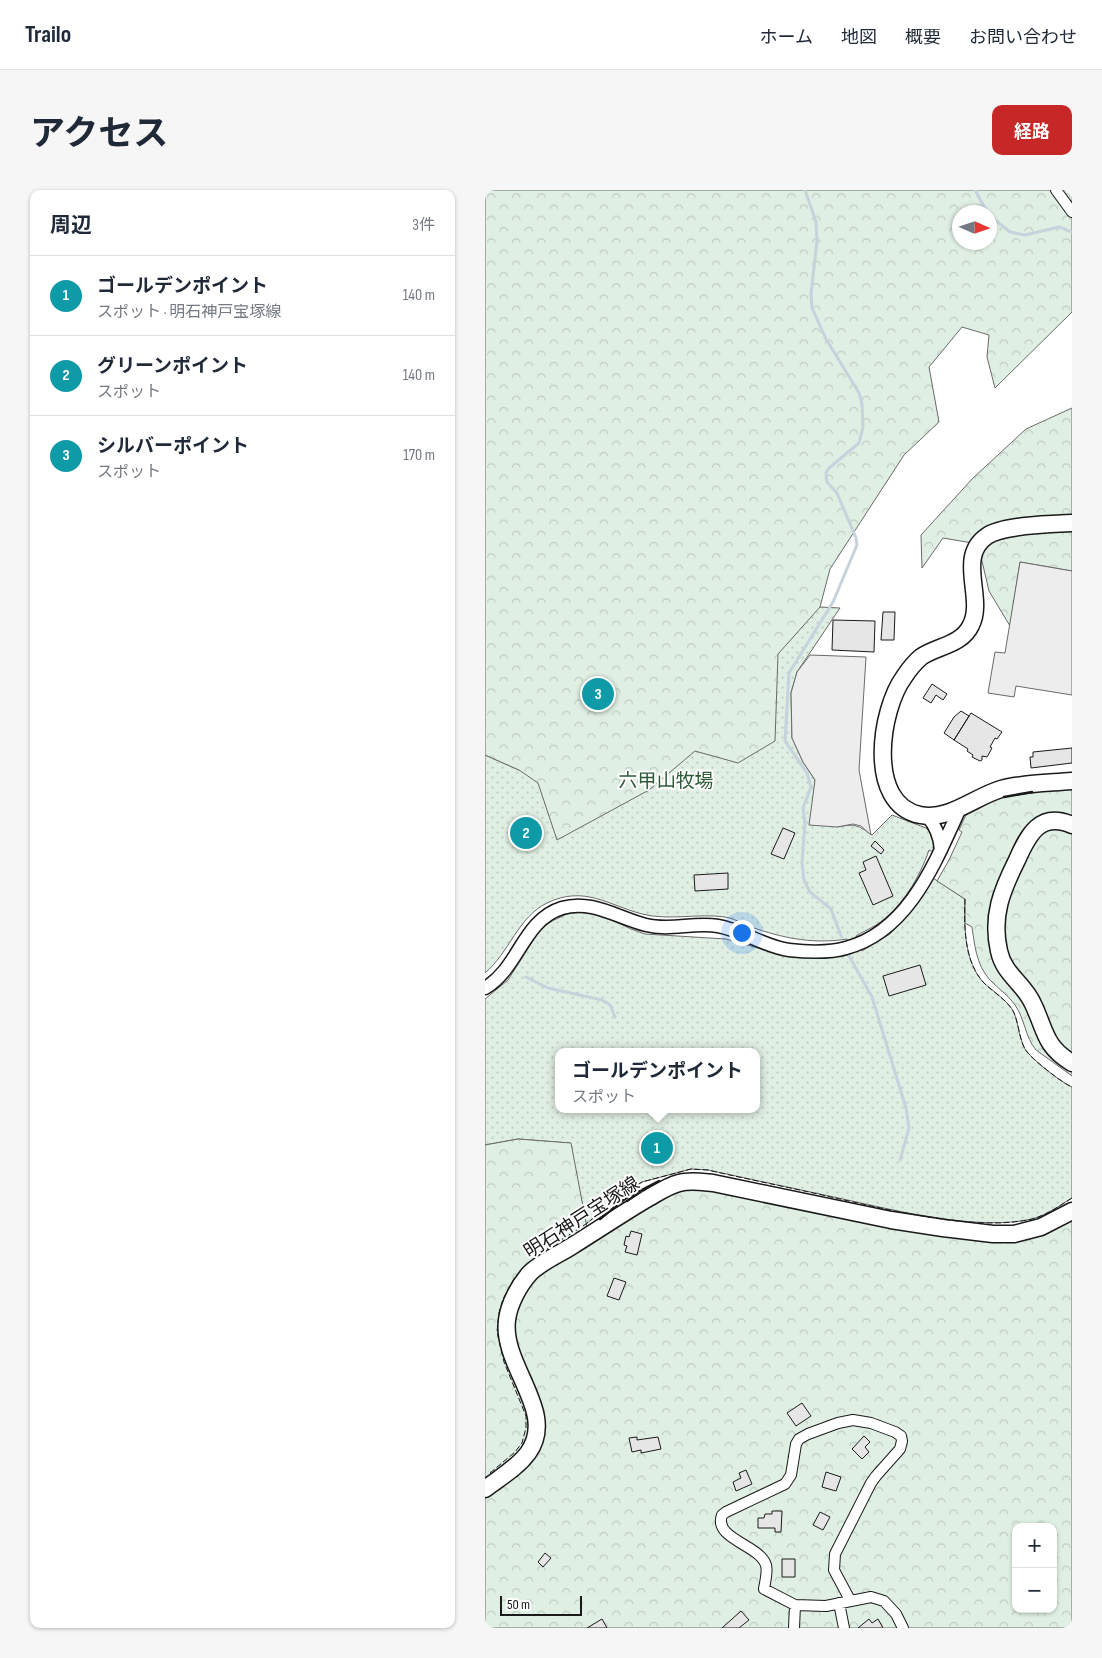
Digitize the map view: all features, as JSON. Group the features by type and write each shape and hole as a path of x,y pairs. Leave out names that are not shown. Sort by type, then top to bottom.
{"main road":[{"path":"1072,523 1011,528 987,536 980,543 975,550 972,563 974,606 972,624 961,638 921,658 903,678 891,703 884,731 883,756 884,771 891,794 911,813 927,816 943,816 961,806 1007,788 1072,781"},
{"path":"1072,825 1061,821 1049,821 1030,833 1004,885 1000,897 997,924 998,947 1004,965 1033,1003 1050,1044 1060,1055 1072,1062"},
{"name":"明石神戸宝塚線","path":"485,1490 525,1457 533,1446 536,1437 535,1409 512,1358 507,1333 509,1313 521,1286 535,1269 670,1186 690,1182 713,1183 891,1220 993,1234 1014,1234 1041,1227 1072,1211"}],"street":[{"path":"1055,190 1072,212"},
{"path":"485,988 505,972 526,937 539,922 557,910 577,906 599,909 651,926 717,926 787,950 818,951 845,949 874,936 897,918 935,862 961,806"},
{"path":"927,816 941,840 941,850"},
{"path":"850,1600 833,1570 835,1554 876,1476 900,1449 902,1441 901,1436 895,1432 853,1420 803,1436 797,1444 791,1475 785,1484 726,1512 722,1515 721,1528 763,1557 767,1567 764,1590 795,1605 826,1606 871,1597 884,1601 896,1614 903,1628"},
{"path":"839,1603 844,1628"},
{"path":"794,1628 795,1605"}],"green space":[{"path":"485,190 1072,190 1072,312 995,388 987,357 989,335 962,327 929,367 939,422 904,455 830,569 820,607 778,654 775,741 738,763 695,751 649,790 557,840 538,783 519,770 485,755"},
{"path":"1072,408 1072,571 1020,562 1010,626 989,591 978,544 943,538 922,568 921,535 973,478 1026,429"},
{"name":"六甲山牧場","path":"820,607 840,608 797,672 791,693 792,738 803,762 815,780 814,797 837,827 855,826 872,835 892,815 926,828 931,833 933,842 933,852 929,850 909,892 885,918 856,936 862,951 890,934 916,905 933,878 965,899 965,932 972,965 977,974 1012,1009 1023,1044 1028,1053 1061,1081 1072,1087 1072,1198 1048,1213 1032,1219 987,1223 912,1214 708,1170 691,1169 642,1182 586,1224 570,1143 518,1139 485,1145 485,999 508,980 541,928 567,914 579,912 601,915 645,934 726,939 776,953 830,957 853,953 847,939 813,941 790,938 757,929 725,917 652,916 596,898 573,896 560,898 537,909 528,917 501,956 485,973 485,755 519,770"},
{"path":"1072,788 1072,1076 1036,1050 1032,1045 1015,1005 983,971 976,950 972,927 965,923 965,899 937,881 962,832 959,830 964,819 977,806 1017,794"},
{"path":"518,1139 571,1143 589,1238 672,1191 708,1188 1011,1242 1037,1237 1072,1218 1072,1628 485,1628 485,1145"}],"shaded area":[{"path":"1020,562 1072,571 1072,695 1016,686 1014,697 988,693 995,652 1005,653"},
{"path":"810,655 866,657 859,770 871,835 861,826 853,824 837,827 809,825 815,780 803,762 792,738 791,693 797,672"}],"building":[{"path":"883,612 895,612 894,640 881,640"},
{"path":"833,620 875,621 874,652 832,650"},
{"path":"932,684 947,694 943,700 936,695 931,703 923,698"},
{"path":"961,711 969,716 954,740 944,733 954,717"},
{"path":"971,713 1002,732 997,739 995,738 987,757 982,756 980,761 972,757 973,755 967,751 968,749 954,740"},
{"path":"1072,748 1072,763 1031,768 1030,757 1033,757 1033,752"},
{"path":"783,828 795,833 784,859 771,854"},
{"path":"875,841 884,850 881,854 871,846"},
{"path":"876,856 893,896 873,905 859,873 866,870 863,862"},
{"path":"728,873 728,889 695,891 694,875"},
{"path":"920,965 926,985 889,996 883,976"},
{"path":"631,1231 642,1234 637,1255 625,1252 627,1246 624,1245 626,1236 629,1237"},
{"path":"614,1278 626,1282 619,1300 607,1296"},
{"path":"802,1403 811,1416 796,1426 787,1413"},
{"path":"864,1436 870,1442 865,1447 869,1452 862,1459 852,1449"},
{"path":"637,1437 637,1440 658,1437 661,1449 641,1453 641,1450 632,1452 629,1438"},
{"path":"746,1470 752,1484 736,1491 733,1482 741,1478 739,1473"},
{"path":"826,1472 841,1477 836,1491 822,1487"},
{"path":"772,1511 782,1511 781,1532 775,1532 775,1528 758,1528 758,1518 764,1518 765,1514 772,1514"},
{"path":"820,1512 830,1517 823,1530 813,1525"},
{"path":"545,1553 551,1558 543,1567 538,1562"},
{"path":"782,1559 795,1559 795,1577 782,1577"},
{"path":"741,1611 749,1620 739,1628 722,1628"},
{"path":"602,1619 607,1628 587,1628"},
{"path":"869,1619 872,1623 878,1619 883,1628 858,1628"}],"waterway":[{"path":"805,190 816,222 817,241 811,294 812,308 826,339 859,393 862,404 863,427 859,443 829,468 826,473 827,482 837,493 856,538 857,545 833,602 789,673 785,741 807,773 811,787 803,808 805,823 802,863 804,880 810,892 831,909 841,936"},
{"path":"975,190 983,205"},
{"path":"997,221 1010,232 1025,235 1059,227 1072,232"},
{"path":"848,954 872,997 906,1108 909,1128 900,1160"},
{"path":"526,977 548,988 602,1000 610,1005 615,1017"}],"fence":[{"path":"965,899 965,932 972,965 977,974 1012,1009 1023,1044 1028,1053 1061,1081 1072,1087"},
{"path":"533,1258 586,1224 642,1182 691,1169 708,1170 933,1218 985,1223 1032,1219 1048,1213 1072,1198"},
{"path":"598,1220 627,1198 659,1181"},
{"path":"490,1473 515,1452 522,1443 526,1428 526,1416 504,1362 497,1332 503,1299 515,1277"}],"wall":[{"path":"1004,797 1032,792"},
{"path":"600,1219 626,1198 659,1181"},
{"path":"627,1201 637,1194"}],"place":[{"name":"シルバーポイント","path":"598,694"},
{"name":"グリーンポイント","path":"526,833"},
{"name":"ゴールデンポイント","path":"657,1148"}]}
